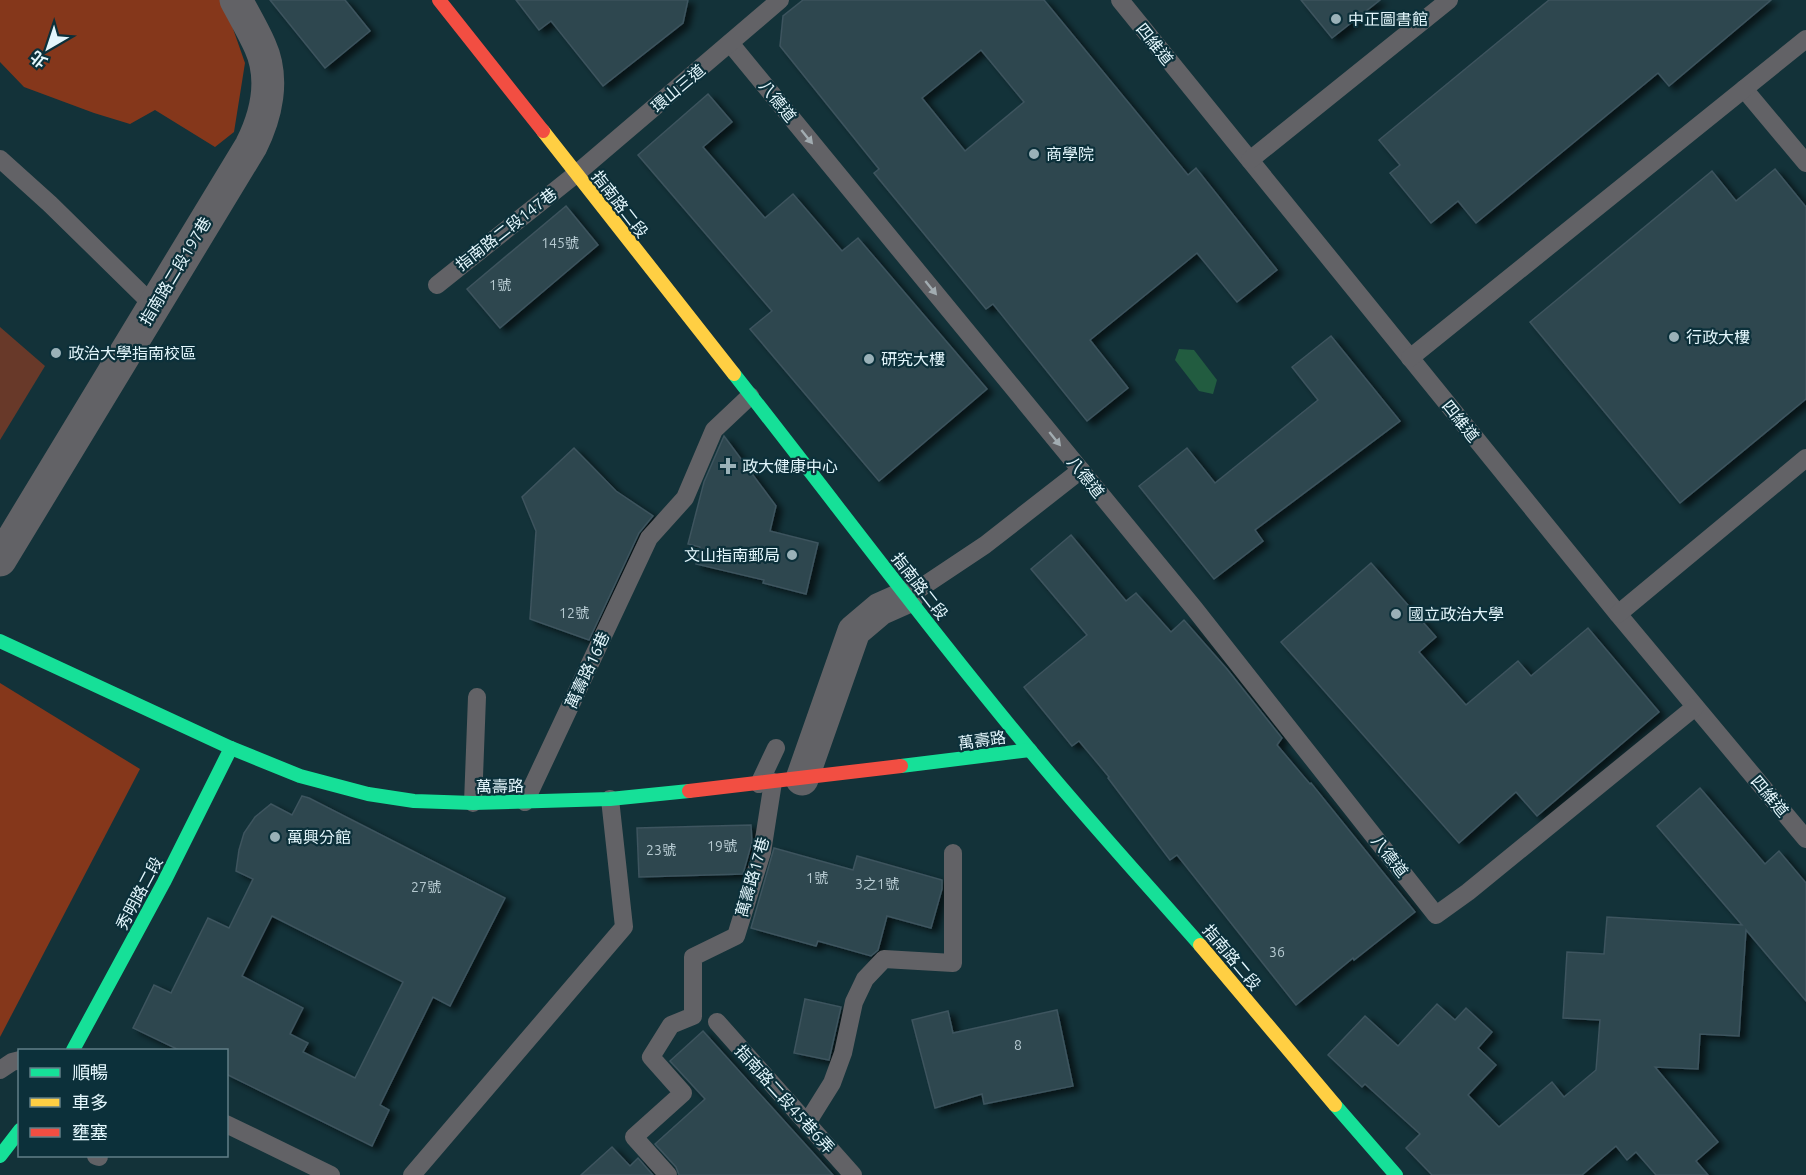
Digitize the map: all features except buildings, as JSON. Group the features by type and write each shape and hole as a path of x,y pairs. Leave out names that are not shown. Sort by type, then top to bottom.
{"street":[{"name":"指南路二段197巷","path":"0,560 251,146 262,123 267,100 262,48 236,0"},
{"name":"指南路二段","path":"439,0 847,517 907,597 1030,750 1234,983 1282,1044 1396,1175"},
{"path":"778,782 854,631 880,609 907,597"},
{"name":"萬壽路","path":"0,641 231,748 300,776 368,794 414,801 473,803 610,799 778,782 1030,750"},
{"name":"秀明路二段","path":"74,1049 164,882 231,748"},
{"path":"0,1156 18,1133"}],"lane":[{"name":"環山三道","path":"576,174 780,0"},
{"name":"四維道","path":"1120,0 1618,614 1806,839"},
{"path":"1250,160 1449,0"},
{"path":"1410,358 1806,39"},
{"name":"八德道","path":"730,44 1194,608 1436,915 1468,892 1695,707"},
{"path":"1744,89 1806,163"},
{"path":"0,159 50,204 154,306"},
{"name":"指南路二段147巷","path":"437,285 576,174"},
{"name":"萬壽路16巷","path":"525,802 649,538 684,498 714,430 750,396"},
{"path":"1618,614 1806,458"},
{"path":"907,597 985,545 1080,470"},
{"path":"473,803 477,697"},
{"path":"776,748 778,782"},
{"name":"萬壽路17巷","path":"668,1175 634,1137 683,1093 651,1057 671,1025 693,1016 693,957 736,936 762,852 778,782"},
{"path":"412,1175 624,927 610,799"},
{"path":"807,1123 832,1083 843,1053 854,1002 865,979 884,959 953,963 953,853"},
{"name":"指南路二段45巷6弄","path":"717,1022 853,1175"},
{"path":"0,1070 18,1060"},
{"path":"228,1125 331,1175"}],"shaded area":[{"path":"0,0 223,0 245,63 234,132 215,147 155,110 130,124 24,87 0,62"},
{"path":"0,327 45,366 0,440"},
{"path":"1179,349 1194,350 1217,380 1213,394 1199,391 1175,360"},
{"path":"0,683 140,769 0,1037"}],"traffic: fast":[{"path":"734,374 1009,725 1200,945"},
{"path":"0,641 231,748 300,776 368,794 414,801 473,803 610,799 689,791"},
{"path":"74,1049 164,882 231,748"},
{"path":"901,766 1030,750"},
{"path":"1335,1105 1396,1175"},
{"path":"0,1156 18,1133"}],"traffic: slow":[{"path":"543,131 734,374"},
{"path":"1200,945 1335,1105"}],"traffic: jam":[{"path":"439,0 543,131"},
{"path":"689,791 901,766"}],"place":[{"name":"中正圖書館","path":"1336,19"},
{"name":"商學院","path":"1034,154"},
{"name":"行政大樓","path":"1674,337"},
{"name":"政治大學指南校區","path":"56,353"},
{"name":"研究大樓","path":"869,359"},
{"name":"政大健康中心","path":"728,466"},
{"name":"文山指南郵局","path":"792,555"},
{"name":"國立政治大學","path":"1396,614"},
{"name":"萬興分館","path":"275,837"}]}
